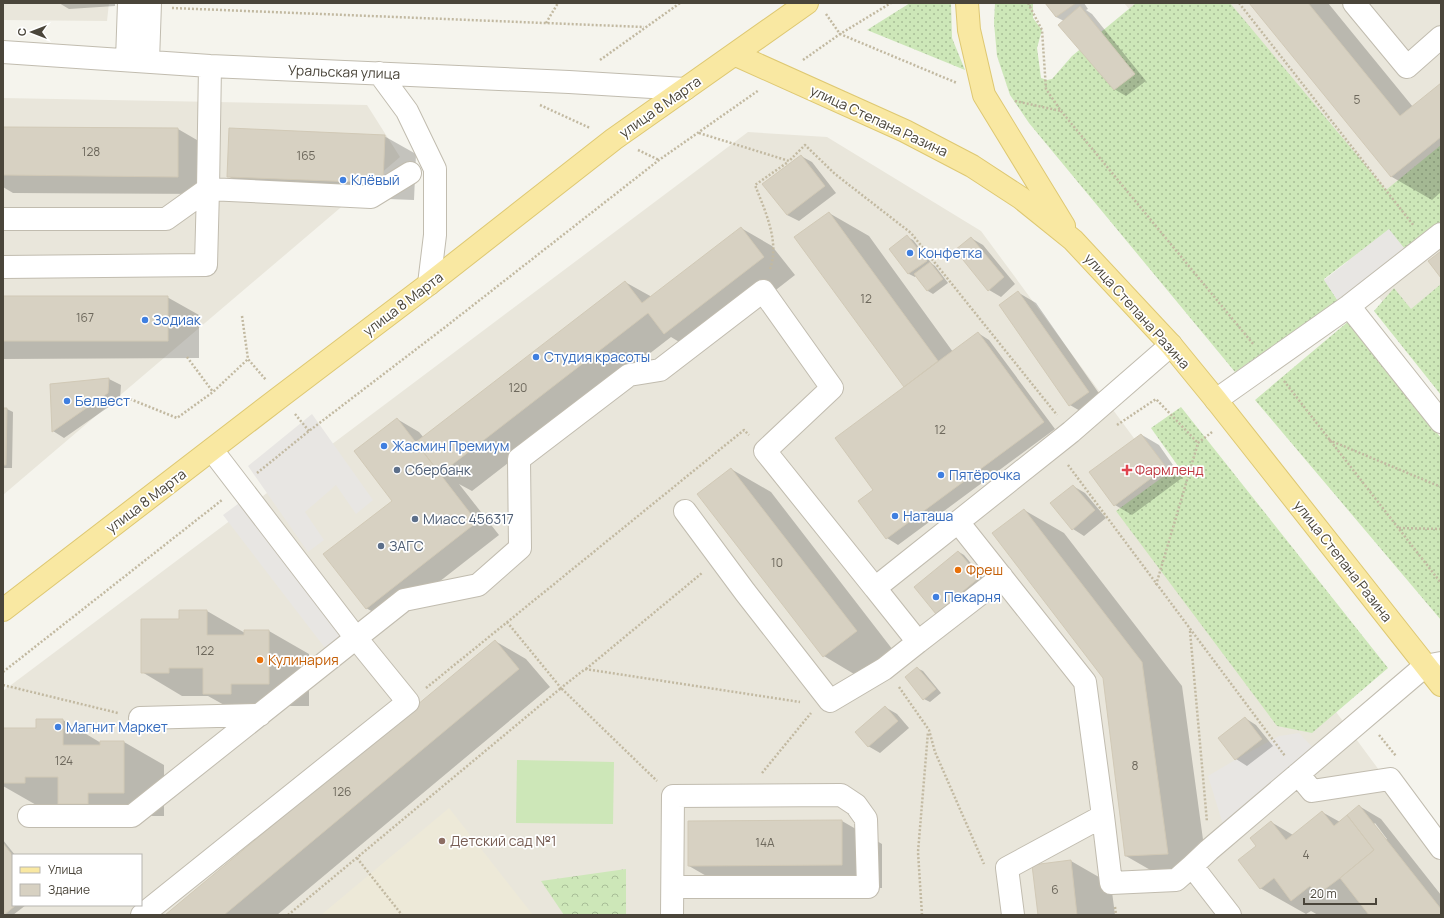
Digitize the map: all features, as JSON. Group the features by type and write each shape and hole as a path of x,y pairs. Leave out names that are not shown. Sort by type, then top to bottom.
{"main road":[{"path":"967,3 969,30 984,95 1073,240"},
{"name":"улица 8 Марта","path":"3,610 429,284 614,140 736,54 815,6"},
{"name":"улица Степана Разина","path":"736,54 905,131 972,166 1021,198 1073,240 1171,345 1433,664 1441,684"}],"street":[{"path":"1354,3 1407,67 1441,37"},
{"path":"138,60 143,4"},
{"name":"Уральская улица","path":"3,52 210,66 569,82 686,90"},
{"path":"3,267 206,264 210,66"},
{"path":"379,73 407,111 436,169 435,235 429,284"},
{"path":"3,220 166,219 208,189 371,197 410,173"},
{"path":"1216,400 1349,306 1435,238"},
{"path":"29,816 132,816 404,600 478,586 520,548 518,459 629,375 660,370 763,291 832,388 765,451 918,642"},
{"path":"1349,306 1441,422"},
{"path":"875,588 1070,432 1171,345"},
{"path":"142,915 408,702 356,638 212,450"},
{"path":"685,511 824,703 884,669 1002,577"},
{"path":"958,522 1085,682 1111,883 1176,880 1298,774 1433,664"},
{"path":"140,718 260,715"},
{"path":"1298,774 1312,791 1390,779 1441,848"},
{"path":"672,915 673,796 841,795 856,805 866,819 868,886 673,887"},
{"path":"1013,915 1007,868 1103,816"},
{"path":"1192,866 1230,915"}],"path":[{"path":"546,23 558,3"},
{"path":"538,104 644,27 680,3"},
{"path":"3,672 309,431 444,328 659,160 840,34 891,3"},
{"path":"1028,3 1042,30 1046,89 1061,111 1270,363 1441,583"},
{"path":"1239,3 1435,238"},
{"path":"143,4 644,27"},
{"path":"815,6 840,34 984,95 1061,111"},
{"path":"698,132 789,161"},
{"path":"763,291 774,259 770,222 755,185 789,161 805,145 835,174 911,233 1070,432"},
{"path":"130,399 177,418 213,392 248,360 242,316"},
{"path":"187,357 213,392"},
{"path":"1116,426 1156,399 1198,443 1156,585"},
{"path":"408,702 744,430 765,451"},
{"path":"1329,440 1441,487"},
{"path":"1065,462 1298,774"},
{"path":"1398,528 1441,529"},
{"path":"288,915 720,558"},
{"path":"507,622 561,688 673,796"},
{"path":"1190,630 1209,850"},
{"path":"586,669 824,703"},
{"path":"884,669 929,730 935,752 985,866 1007,868"},
{"path":"3,685 140,718"},
{"path":"744,795 824,703"},
{"path":"922,915 918,852 929,730"},
{"path":"357,858 402,915"}],"shaded area":[{"path":"3,3 109,3 107,21 3,20"},
{"path":"1124,3 1441,3 1441,369"},
{"path":"3,98 367,105 400,157 3,495"},
{"path":"748,132 827,137 981,231 1441,854 1441,915 3,915 3,691"},
{"path":"1389,229 1404,248 1338,301 1324,280"},
{"path":"312,414 373,500 356,514 336,485 305,512 324,540 308,552 248,466"},
{"path":"242,501 343,633 325,648 223,515"},
{"path":"1299,733 1318,753 1225,831 1208,776 1279,736"},
{"name":"Детский сад №1","path":"449,808 533,915 321,915 370,874"}],"green space":[{"path":"910,3 951,3 952,38 965,70 867,30"},
{"path":"995,3 1033,3 1033,18 1042,30 1037,48 1041,78 1047,80 1052,79 1072,56 1136,3 1230,3 1386,190 1441,145 1441,221 1404,248 1388,230 1324,279 1338,301 1235,372 1029,123 1010,95 997,56 994,23"},
{"path":"1441,284 1441,395 1374,311 1394,288 1411,309"},
{"path":"1350,320 1441,438 1441,620 1255,400"},
{"path":"1181,407 1388,668 1312,733 1277,726 1116,511 1178,466 1151,428"},
{"path":"517,760 614,762 613,824 516,823"},
{"path":"626,869 626,915 564,915 541,881"}],"building":[{"path":"1045,3 1076,3 1056,17"},
{"path":"1249,3 1308,3 1400,116 1441,83 1441,137 1391,177"},
{"path":"1080,6 1135,74 1114,90 1058,25"},
{"path":"3,127 178,128 178,177 3,175"},
{"path":"229,128 385,135 383,183 227,177"},
{"path":"801,155 825,186 787,215 762,184"},
{"path":"829,212 938,361 904,387 794,237"},
{"path":"741,227 764,257 664,334 648,313 440,474 416,442 625,281 642,303"},
{"path":"907,235 927,261 908,274 889,249"},
{"path":"971,237 1004,277 988,291 955,250"},
{"path":"1441,251 1441,278 1428,261"},
{"path":"930,262 943,279 927,291 914,274"},
{"path":"1018,291 1089,392 1069,406 999,305"},
{"path":"3,296 168,296 168,341 3,341"},
{"path":"978,332 1044,422 886,539 858,501 873,490 835,438"},
{"path":"109,378 108,393 52,432 50,384"},
{"path":"3,408 7,408 6,465 3,465"},
{"path":"397,418 477,522 366,609 323,554 392,501 354,451"},
{"name":"Фармленд","path":"1141,434 1166,467 1114,506 1089,472"},
{"path":"731,468 857,631 823,657 697,494"},
{"path":"1073,485 1095,510 1072,530 1050,503"},
{"path":"1024,509 1142,662 1168,854 1125,856 1103,678 992,533"},
{"path":"958,551 980,577 936,614 914,587"},
{"path":"179,610 207,610 207,635 244,635 244,630 269,630 269,684 231,684 231,694 203,694 203,668 169,668 169,673 141,673 141,619 179,619"},
{"path":"495,640 519,669 224,915 165,915"},
{"path":"917,667 936,689 923,700 905,677"},
{"path":"885,706 898,721 868,747 855,732"},
{"path":"1245,717 1262,739 1235,760 1218,738"},
{"path":"36,719 63,719 63,745 100,745 100,741 124,741 124,793 88,793 88,804 58,804 58,777 25,777 25,783 3,783 3,728 36,728"},
{"path":"1359,805 1441,909 1441,915 1369,915 1340,878 1374,850 1347,815"},
{"path":"1322,811 1334,826 1347,815 1374,850 1317,895 1310,886 1291,901 1274,878 1260,889 1238,860 1256,846 1250,838 1271,821 1286,840"},
{"path":"842,820 842,865 688,866 688,821"},
{"path":"3,843 12,855 12,906 15,906 4,915"},
{"path":"1071,860 1077,915 1038,915 1032,865"}],"place":[{"name":"Клёвый","path":"343,180"},
{"name":"Конфетка","path":"910,253"},
{"name":"Зодиак","path":"145,320"},
{"name":"Студия красоты","path":"536,357"},
{"name":"Белвест","path":"67,401"},
{"name":"Жасмин Премиум","path":"384,446"},
{"name":"Сбербанк","path":"397,470"},
{"name":"Фармленд","path":"1127,470"},
{"name":"Пятёрочка","path":"941,475"},
{"name":"Наташа","path":"895,516"},
{"name":"Миасс 456317","path":"415,519"},
{"name":"ЗАГС","path":"381,546"},
{"name":"Фреш","path":"958,570"},
{"name":"Пекарня","path":"936,597"},
{"name":"Кулинария","path":"260,660"},
{"name":"Магнит Маркет","path":"58,727"},
{"name":"Детский сад №1","path":"442,841"}]}
